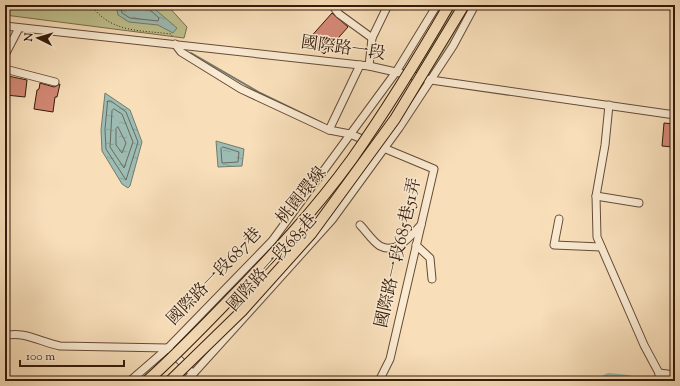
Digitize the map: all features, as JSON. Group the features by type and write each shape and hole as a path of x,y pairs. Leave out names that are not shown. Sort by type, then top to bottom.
{"highway":[{"name":"桃園環線","path":"147,381 171,360 269,260 300,225 352,159 420,55 449,5"},
{"name":"桃園環線","path":"170,381 242,311 311,234 395,119 464,5"}],"street":[{"path":"332,5 340,14 372,38"},
{"path":"369,66 372,38 388,5"},
{"name":"國際路一段687巷","path":"130,381 168,348 272,241 396,72 437,5"},
{"name":"國際路一段685巷","path":"185,381 332,220 386,147 431,80 453,46 475,5"},
{"name":"國際路一段","path":"5,26 369,66 431,80 675,116"},
{"path":"5,55 19,28"},
{"name":"國際路一段685巷51弄","path":"175,44 181,52 241,88 328,130 350,134 386,147 434,169 390,359 379,381"},
{"path":"328,130 360,65"},
{"path":"5,69 55,82"},
{"path":"608,105 605,145 596,196 597,237 600,247 644,345 659,373 659,381"},
{"path":"596,196 639,203"},
{"path":"559,219 554,245 600,247"},
{"path":"360,225 380,246 392,248 403,244 421,225"},
{"path":"416,245 430,258 432,279"},
{"path":"5,336 21,334 46,343 60,346 168,348 193,374"},
{"path":"659,373 675,376"}],"path":[{"path":"91,5 99,16 116,26 171,34"}],"green space":[{"path":"5,5 167,5 187,27 184,38 5,15"},
{"path":"445,5 473,5 429,79 404,71"}],"water":[{"path":"116,5 150,5 177,28 173,33 158,25 129,22 118,15"},
{"path":"105,93 130,110 142,142 130,186 128,188 122,184 102,151 101,130"},
{"path":"216,141 244,149 242,166 218,167"}],"building":[{"path":"332,13 348,27 324,54 308,40"},
{"path":"8,76 27,80 25,97 6,95"},
{"path":"40,83 54,87 60,84 57,97 55,97 53,112 34,109 37,90 39,89"},
{"path":"664,123 674,124 672,147 662,146"}],"waterway":[{"path":"191,53 260,93 322,123"},
{"path":"605,381 609,379 628,381"}]}
